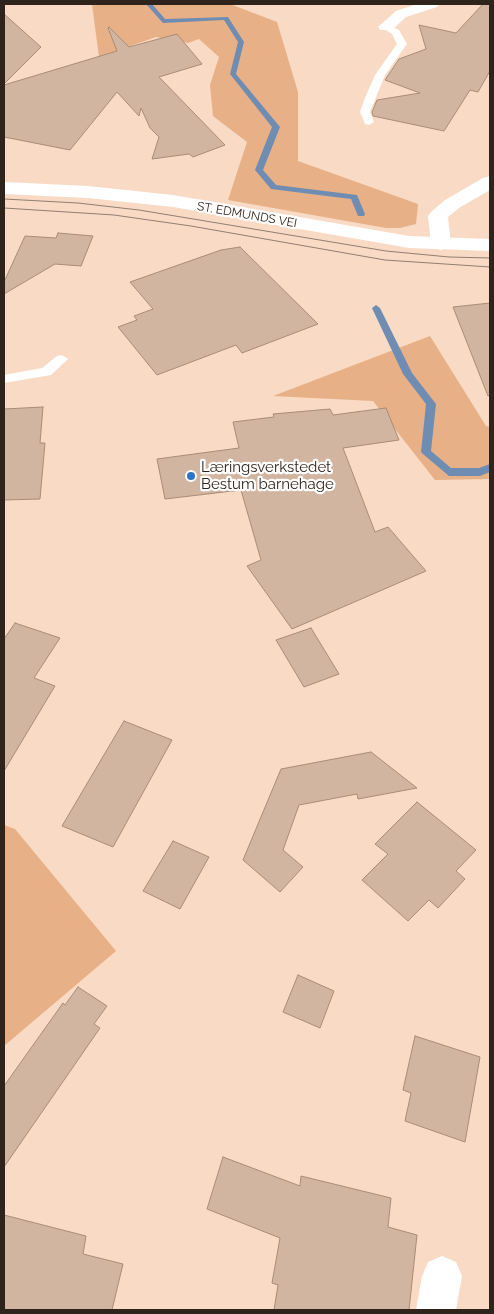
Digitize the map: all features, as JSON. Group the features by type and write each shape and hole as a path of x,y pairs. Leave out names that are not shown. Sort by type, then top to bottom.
{"street":[{"path":"386,27 401,14 432,4"},
{"path":"441,244 438,216 452,204 490,182"},
{"name":"ST. EDMUNDS VEI","path":"4,188 88,192 172,202 355,234 441,244 490,245"}],"lane":[{"path":"369,122 365,112 369,100 380,75 402,44 396,32 386,27"},
{"path":"4,378 46,372 62,359"}],"shaded area":[{"path":"92,4 230,4 277,22 298,92 298,161 418,204 416,224 400,228 386,228 228,200 247,142 213,116 210,85 219,57 199,39 188,43 156,37 99,57"},
{"path":"430,336 486,426 490,427 490,479 435,480 373,401 273,396"},
{"path":"4,825 15,829 116,951 4,1046"}],"building":[{"path":"483,4 490,4 490,71 478,92 470,90 444,131 373,116 372,112 377,100 420,93 385,80 399,59 426,49 419,25 456,33"},
{"path":"4,14 41,47 4,84"},
{"path":"109,27 129,47 177,34 202,64 159,77 225,145 193,157 189,154 152,159 159,137 150,128 141,108 139,116 117,92 70,150 4,137 4,85 117,51"},
{"path":"58,233 93,236 81,266 55,264 4,294 4,282 25,236 56,238"},
{"path":"240,247 318,324 242,353 236,345 157,375 118,327 137,320 134,316 153,309 130,282 221,250"},
{"path":"490,303 490,395 488,396 453,307"},
{"path":"43,407 40,443 45,443 40,499 4,500 4,409"},
{"path":"386,408 399,440 343,448 375,532 388,527 426,571 292,629 247,566 261,560 241,490 165,499 157,459 239,448 233,422 274,417 273,414 330,409 333,415"},
{"path":"15,623 60,638 34,678 55,686 4,771 4,639"},
{"path":"311,628 339,674 304,687 276,640"},
{"path":"124,721 172,740 113,847 62,826"},
{"path":"371,752 417,788 358,799 357,794 299,805 283,850 303,867 280,892 243,860 281,769"},
{"path":"417,802 476,850 456,871 465,879 438,908 429,900 408,921 362,880 388,854 375,844"},
{"path":"173,841 209,857 180,909 143,891"},
{"path":"298,975 334,991 320,1028 283,1012"},
{"path":"78,987 107,1006 94,1024 100,1028 4,1167 4,1086 63,1003 65,1005"},
{"path":"415,1036 480,1057 465,1142 405,1121 411,1093 403,1090"},
{"path":"223,1157 300,1186 301,1176 391,1198 388,1227 417,1235 409,1310 274,1310 278,1285 272,1283 280,1238 207,1209"},
{"path":"4,1215 86,1236 83,1254 123,1264 112,1310 4,1310"}],"waterway":[{"path":"149,4 163,21 226,18 241,42 233,74 276,127 259,170 274,187 354,197 361,214"},
{"path":"376,308 408,374 431,404 426,452 449,472 480,472 490,468"}],"tram line":[{"path":"4,199 78,203 139,210 386,251 449,257 490,258"},
{"path":"4,208 114,215 191,226 385,260 490,267"}],"place":[{"name":"Læringsverkstedet Bestum barnehage","path":"191,476"}]}
